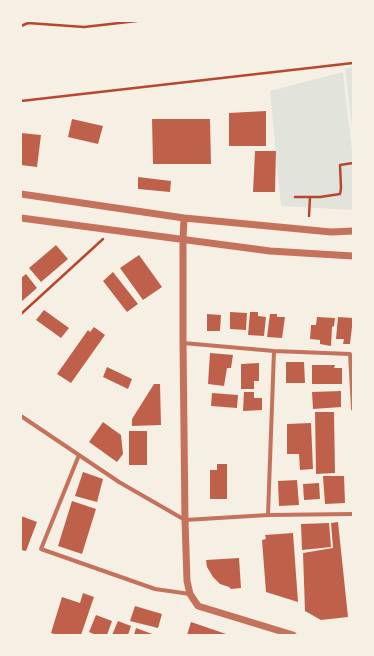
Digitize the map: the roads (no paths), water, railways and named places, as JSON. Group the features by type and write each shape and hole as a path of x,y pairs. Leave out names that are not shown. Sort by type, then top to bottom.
{"street":[{"path":"21,194 184,218 331,232 353,231"},
{"path":"21,218 270,251 353,256"},
{"path":"184,218 183,343 185,520 187,581 190,594 198,606 293,635"},
{"path":"183,343 274,351 350,354 353,409"},
{"path":"268,515 274,351"},
{"path":"21,416 119,482 185,520 268,515 353,514"},
{"path":"79,455 41,549 155,590 190,594"}]}
